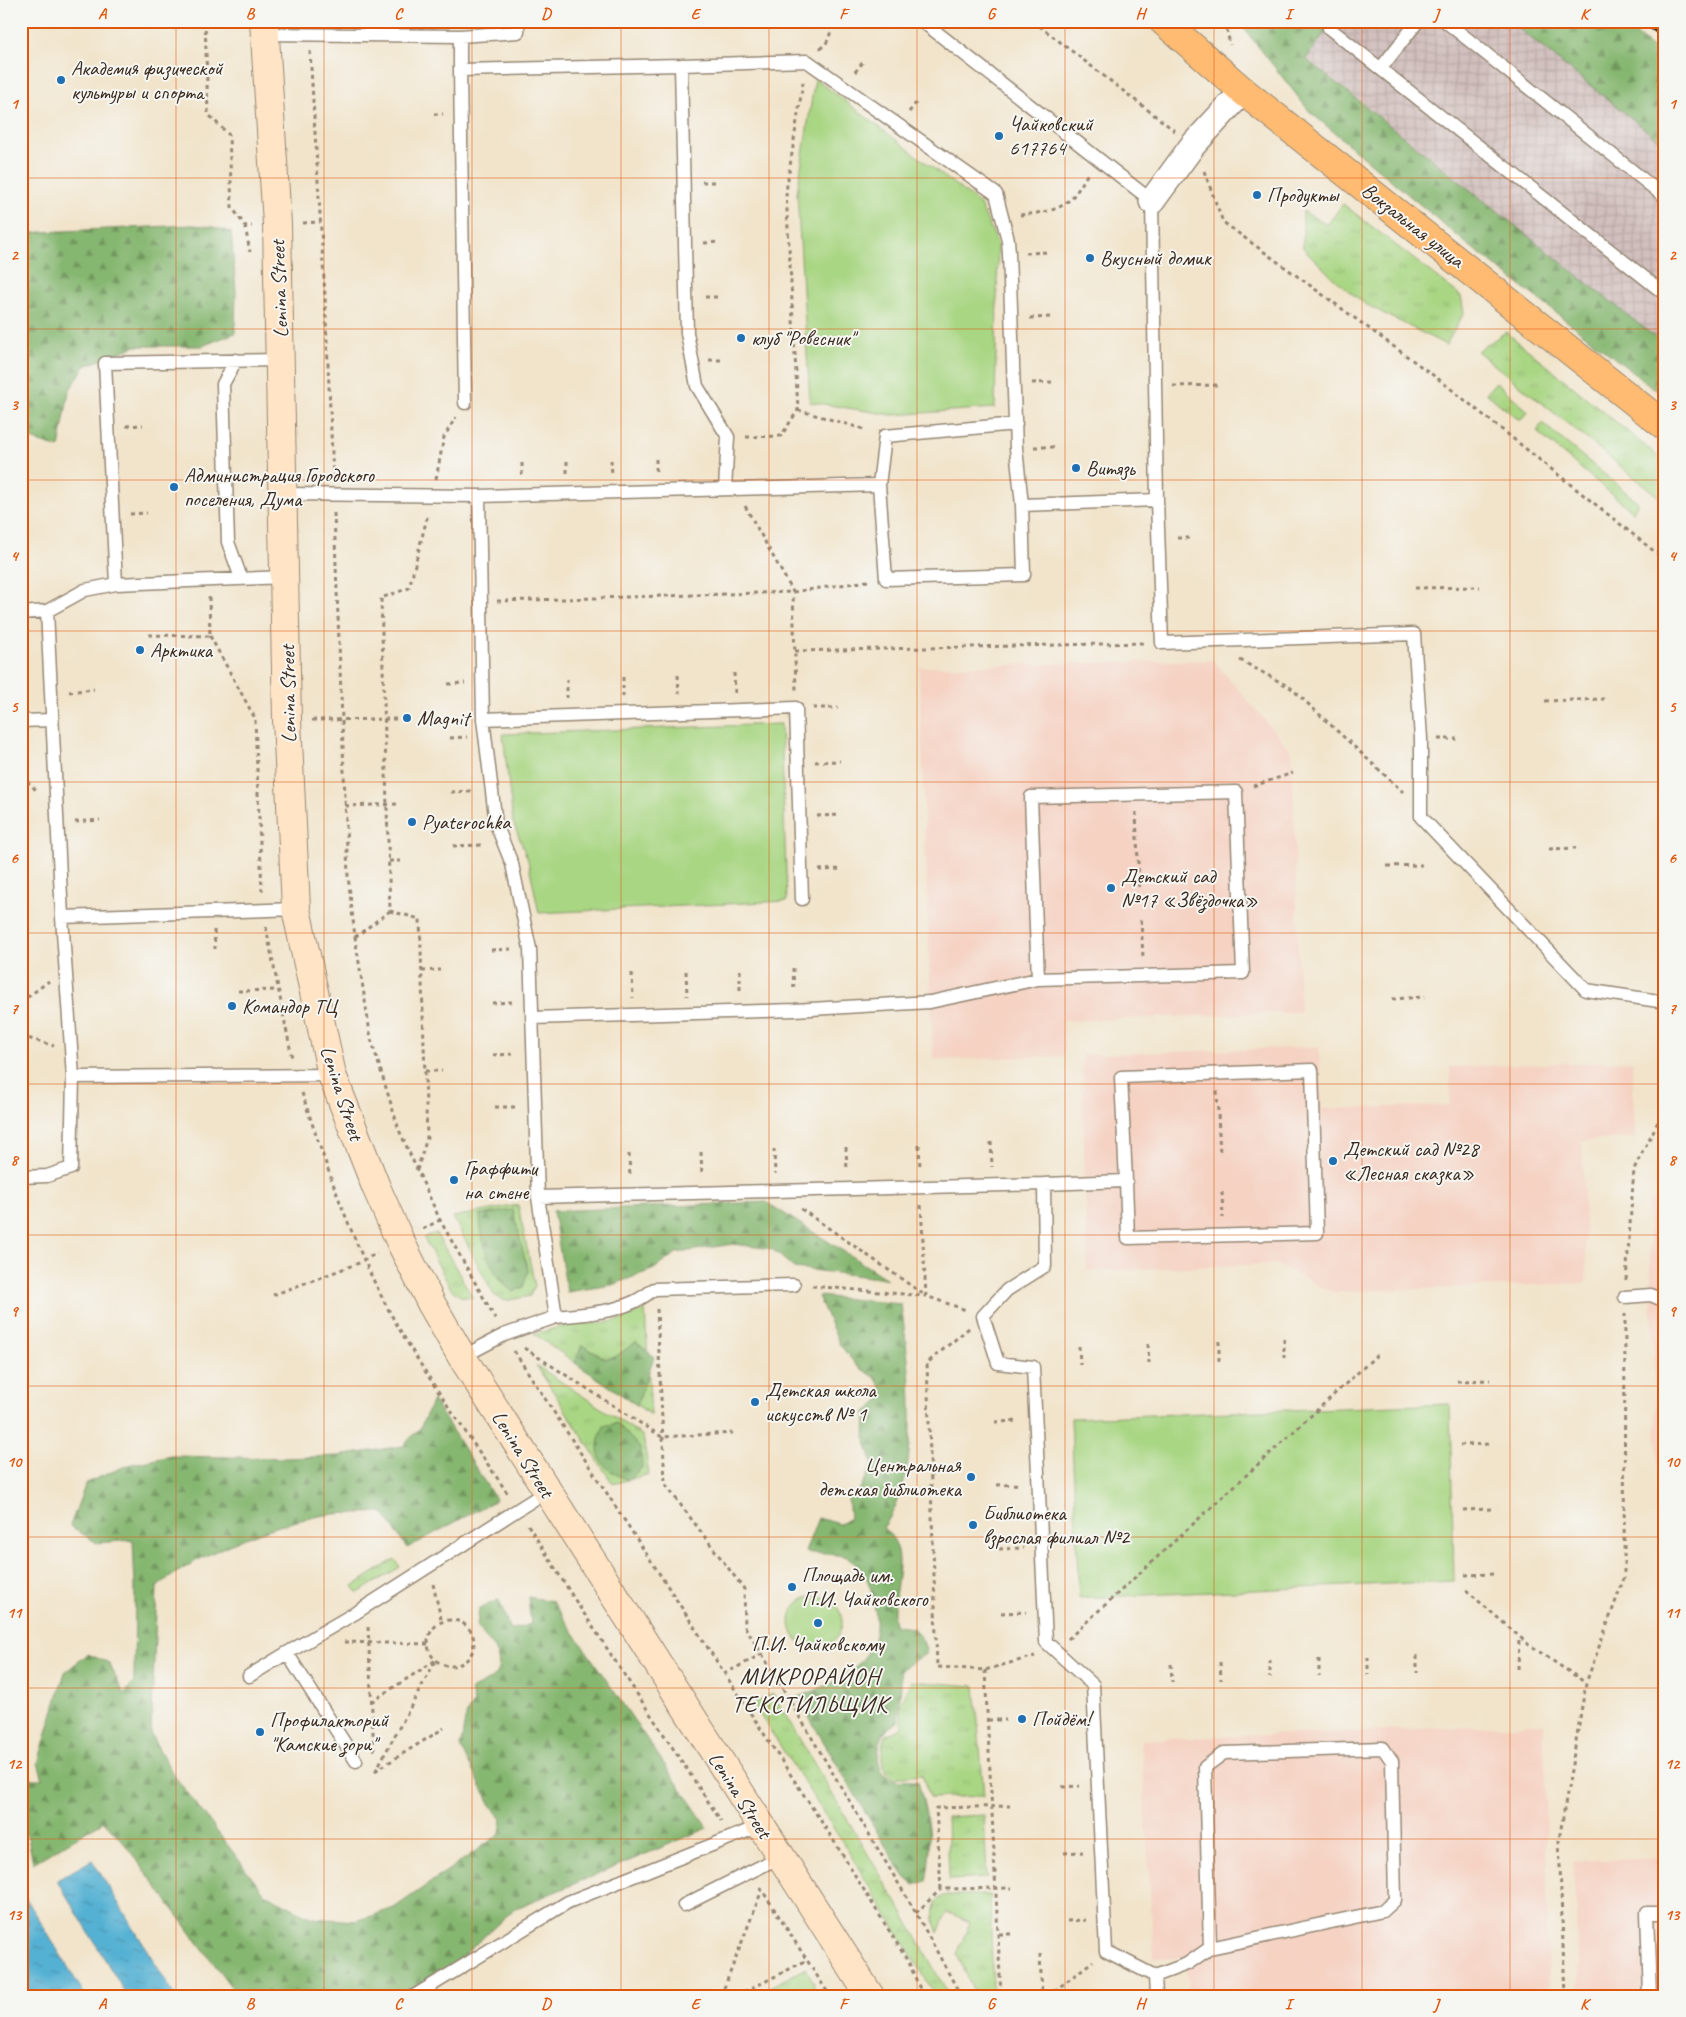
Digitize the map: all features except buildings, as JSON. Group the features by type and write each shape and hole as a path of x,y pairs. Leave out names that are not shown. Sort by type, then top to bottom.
{"main road":[{"name":"Вокзальная улица","path":"1163,21 1243,91 1665,426"}],"street":[{"name":"Lenina Street","path":"264,28 277,224 286,576 287,720 296,909 332,1074 392,1223 431,1303 462,1357 870,1996"},
{"path":"1152,201 1193,145 1243,91"}],"lane":[{"path":"264,28 309,34 460,36 518,32 518,21"},
{"path":"922,21 1152,201 1157,500 1162,643 1414,634 1421,739 1421,817 1586,990 1665,1002"},
{"path":"1381,68 1418,21"},
{"path":"1445,21 1665,197"},
{"path":"1329,28 1665,294"},
{"path":"460,36 465,404"},
{"path":"460,70 807,61 996,194 1010,253 1024,575 886,579 879,485 885,436 1016,424"},
{"path":"681,65 686,334 697,386 728,437 730,489"},
{"path":"236,360 223,384 228,542 241,578"},
{"path":"116,584 105,363 281,360"},
{"path":"284,494 479,496 879,485"},
{"path":"479,496 484,719 496,824 512,864 530,949 538,1197 556,1317"},
{"path":"1022,505 1157,500"},
{"path":"21,613 47,611 85,590 116,584 209,578 286,576"},
{"path":"21,1177 47,1176 71,1168 73,1078 62,917 47,611"},
{"path":"484,719 796,708 802,899"},
{"path":"21,721 52,720"},
{"path":"532,1018 794,1010 930,1002 1038,979 1243,973 1236,792 1031,797 1038,979"},
{"path":"62,917 296,909"},
{"path":"1312,1070 1317,1233 1128,1238 1121,1077 1216,1073 1312,1070"},
{"path":"73,1078 332,1074"},
{"path":"538,1197 1126,1181"},
{"path":"1044,1184 1046,1266 1007,1290 983,1316 998,1363 1033,1367 1046,1642 1093,1685 1106,1951 1155,1976 1187,1964 1210,1948 1383,1911 1395,1900 1392,1761 1383,1748 1224,1753 1205,1767 1210,1948"},
{"path":"462,1357 504,1335 556,1317 612,1310 641,1300 654,1289 794,1285"},
{"path":"1625,1297 1651,1295 1665,1302"},
{"path":"250,1676 367,1606 547,1491"},
{"path":"287,1653 356,1760"},
{"path":"414,1996 568,1902 760,1826"},
{"path":"684,1905 780,1857"},
{"path":"1650,1996 1647,1913 1665,1913"},
{"path":"1155,1976 1156,1996"}],"path":[{"path":"205,21 208,114 229,135 232,207 245,226 320,222"},
{"path":"728,437 781,436 798,410 786,192 807,61 827,42 835,21"},
{"path":"1033,21 1193,145 1223,222 1441,381 1665,560"},
{"path":"309,34 334,494 348,876 354,937 371,1039 399,1130 440,1220 504,1335 832,1838 909,1963 923,1996"},
{"path":"1002,217 1046,213 1070,202 1096,157"},
{"path":"1010,253 1050,252"},
{"path":"1156,387 1220,385"},
{"path":"390,911 381,598 409,588 433,496 444,437 465,404"},
{"path":"798,410 885,436"},
{"path":"730,489 793,592 796,708"},
{"path":"149,635 210,636 209,578"},
{"path":"482,601 793,592 886,579"},
{"path":"1416,588 1480,587"},
{"path":"1207,641 1291,688 1421,810"},
{"path":"795,651 1162,643"},
{"path":"52,694 94,689"},
{"path":"1546,701 1604,699"},
{"path":"342,719 397,719"},
{"path":"1236,792 1293,773"},
{"path":"1135,794 1139,887"},
{"path":"345,806 400,804"},
{"path":"799,816 841,815"},
{"path":"58,823 100,820"},
{"path":"453,846 504,845"},
{"path":"1549,849 1576,848"},
{"path":"388,861 401,860"},
{"path":"1387,866 1422,865"},
{"path":"801,870 843,869"},
{"path":"354,937 390,911"},
{"path":"390,911 420,919 427,1138 417,1170"},
{"path":"1141,920 1143,976"},
{"path":"21,1002 65,968"},
{"path":"793,968 794,1010"},
{"path":"422,971 440,970"},
{"path":"740,970 741,1011"},
{"path":"686,972 688,1013"},
{"path":"632,973 633,1014"},
{"path":"238,991 277,990"},
{"path":"1392,999 1425,997"},
{"path":"21,1036 71,1051"},
{"path":"425,1071 442,1071"},
{"path":"1216,1073 1220,1155"},
{"path":"1564,1996 1559,1840 1586,1683 1624,1578 1625,1297 1634,1170 1665,1108"},
{"path":"991,1142 993,1185"},
{"path":"919,1145 926,1296"},
{"path":"846,1147 848,1189"},
{"path":"775,1191 926,1296"},
{"path":"1222,1192 1224,1236"},
{"path":"1665,1238 1665,1267"},
{"path":"273,1295 359,1263 364,1259 386,1306 410,1348 518,1509 575,1600 731,1837"},
{"path":"794,1285 926,1296 983,1316"},
{"path":"657,1306 665,1484 744,1590 745,1627 916,1913 961,1996"},
{"path":"983,1316 927,1363 937,1667 985,1670 1056,1650 1377,1355"},
{"path":"504,1335 662,1436 733,1433"},
{"path":"1284,1339 1284,1358"},
{"path":"1219,1341 1219,1360"},
{"path":"1148,1344 1148,1363"},
{"path":"1079,1346 1080,1365"},
{"path":"1457,1381 1490,1380"},
{"path":"1460,1445 1492,1444"},
{"path":"1463,1510 1494,1509"},
{"path":"999,1549 1042,1547"},
{"path":"429,1566 442,1623"},
{"path":"1465,1575 1495,1574"},
{"path":"1466,1590 1519,1636 1586,1683"},
{"path":"367,1606 375,1772"},
{"path":"1001,1613 1045,1611"},
{"path":"456,1621 464,1624 469,1629 474,1644 469,1658 463,1663 449,1666 436,1660 429,1644 431,1633 442,1623 456,1621"},
{"path":"1518,1670 1519,1636"},
{"path":"340,1642 429,1644"},
{"path":"724,1674 762,1654"},
{"path":"1417,1655 1417,1673"},
{"path":"1368,1657 1368,1675"},
{"path":"1319,1658 1319,1676"},
{"path":"371,1702 436,1660"},
{"path":"375,1772 436,1660"},
{"path":"1270,1660 1270,1678"},
{"path":"1220,1662 1221,1680"},
{"path":"1171,1664 1172,1682"},
{"path":"985,1670 1002,1996"},
{"path":"988,1720 1006,1720"},
{"path":"375,1772 444,1728"},
{"path":"941,1889 936,1808 992,1808 1010,1806"},
{"path":"750,1872 830,1996"},
{"path":"916,1913 941,1889 1012,1888"},
{"path":"721,1996 762,1890"},
{"path":"999,1934 1013,1934"},
{"path":"1048,1996 1106,1951"},
{"path":"1040,1954 1042,1996"},
{"path":"737,1996 807,1960"}],"shaded area":[{"path":"1333,21 1509,21 1665,145 1665,345 1306,58"},
{"name":"Детский сад №17 «Звёздочка»","path":"1213,660 1292,752 1300,1012 1063,1021 1064,1056 933,1060 919,667"},
{"name":"Детский сад №28 «Лесная сказка»","path":"1319,1047 1322,1109 1450,1105 1450,1067 1632,1061 1635,1138 1582,1141 1587,1283 1332,1292 1275,1264 1087,1271 1082,1055"},
{"path":"1665,1200 1665,1692 1648,1201"},
{"path":"1544,1724 1549,1996 1188,1996 1186,1957 1154,1958 1141,1740"},
{"path":"1665,1858 1665,1996 1580,1996 1573,1861"}],"green space":[{"path":"1238,21 1333,21 1306,59 1665,345 1665,397 1467,244 1310,112"},
{"path":"1509,21 1619,21 1665,58 1665,145"},
{"path":"815,78 979,203 998,244 995,408 892,415 810,402 797,193"},
{"path":"1343,204 1461,296 1464,313 1446,345 1365,304 1334,279 1303,248 1303,211 1327,225"},
{"path":"193,225 213,227 231,232 236,291 235,333 202,346 136,346 85,366 69,391 59,448 21,436 21,233"},
{"path":"1506,332 1665,462 1665,502 1477,351"},
{"path":"1496,382 1528,411 1520,421 1486,393"},
{"path":"1542,423 1638,502 1633,512 1537,432"},
{"path":"781,724 787,901 539,913 528,860 513,822 503,734"},
{"path":"766,1202 887,1279 794,1268 772,1249 733,1244 676,1253 654,1269 612,1285 567,1292 553,1211"},
{"path":"518,1205 535,1286 530,1296 504,1301 494,1295 453,1217"},
{"path":"513,1210 528,1272 523,1287 513,1292 498,1277 488,1258 482,1236 480,1215"},
{"path":"436,1233 473,1298 460,1296 451,1289 424,1238"},
{"path":"818,1296 901,1304 910,1389 910,1449 905,1478 896,1504 883,1528 892,1538 897,1549 899,1561 894,1613 895,1626 913,1628 923,1641 927,1653 900,1670 898,1722 886,1731 878,1755 881,1768 888,1777 895,1780 918,1782 922,1794 929,1843 928,1868 926,1881 914,1885 905,1877 895,1862 797,1697 835,1681 858,1665 867,1654 873,1642 876,1628 871,1589 863,1572 856,1563 844,1556 805,1552 818,1518 840,1524 850,1518 848,1498 857,1494 873,1465 865,1438 866,1412 875,1405 884,1393 875,1377 858,1367 840,1345"},
{"path":"645,1309 651,1415 534,1334 558,1327 609,1322 625,1318"},
{"path":"636,1342 654,1357 637,1405 575,1363 582,1345 606,1359 615,1357"},
{"path":"536,1365 643,1436 649,1474 613,1484"},
{"path":"433,1400 496,1500 407,1548 383,1512 333,1514 312,1517 240,1540 194,1562 157,1587 151,1735 173,1774 265,1894 312,1918 356,1921 394,1908 500,1834 502,1819 491,1805 460,1747 467,1713 474,1703 471,1690 492,1678 497,1672 499,1665 498,1658 491,1644 477,1627 479,1608 499,1600 510,1630 531,1624 528,1597 552,1601 708,1828 514,1909 419,1996 238,1996 124,1843 104,1821 33,1863 28,1838 21,1825 21,1770 26,1779 43,1779 38,1763 65,1672 88,1654 109,1663 124,1694 134,1682 135,1587 133,1540 97,1543 70,1526 86,1483 128,1465 171,1456 284,1458 339,1456 403,1446 420,1428"},
{"path":"1450,1404 1454,1581 1079,1598 1071,1418"},
{"path":"617,1423 641,1449 642,1468 628,1480 611,1471 605,1465 598,1452 600,1436 604,1426"},
{"path":"395,1559 400,1567 358,1593 353,1586"},
{"path":"816,1596 826,1598 834,1604 840,1612 842,1622 840,1632 834,1640 826,1646 816,1648 806,1646 798,1640 792,1632 790,1622 792,1612 798,1604 806,1598"},
{"path":"911,1681 975,1686 984,1796 930,1798 922,1775 892,1778 884,1768 882,1753 886,1735 902,1728 900,1706"},
{"path":"773,1694 907,1920 949,1996 936,1996 845,1846 753,1704"},
{"path":"984,1815 987,1878 949,1880 947,1817"},
{"path":"946,1895 990,1895 993,1996 976,1996 957,1954 970,1922 947,1912 938,1933 934,1922 935,1906 937,1901"},
{"path":"806,1968 814,1983 813,1996 752,1996"}],"water":[{"path":"92,1860 175,1996 127,1996 57,1880"},
{"path":"21,1890 80,1987 85,1996 21,1996"}],"railway":[{"path":"1644,21 1665,37"}],"place":[{"name":"Академия физической культуры и спорта","path":"61,80"},
{"name":"Чайковский 617764","path":"999,136"},
{"name":"Продукты","path":"1257,195"},
{"name":"Вкусный домик","path":"1090,258"},
{"name":"клуб \"Ровесник\"","path":"741,338"},
{"name":"Витязь","path":"1076,468"},
{"name":"Администрация Городского поселения, Дума","path":"174,487"},
{"name":"Арктика","path":"140,650"},
{"name":"Magnit","path":"407,718"},
{"name":"Pyaterochka","path":"412,822"},
{"name":"Детский сад №17 «Звёздочка»","path":"1111,888"},
{"name":"Командор ТЦ","path":"232,1006"},
{"name":"Детский сад №28 «Лесная сказка»","path":"1333,1161"},
{"name":"Граффити на стене","path":"454,1180"},
{"name":"Детская школа искусств № 1","path":"755,1402"},
{"name":"Центральная детская библиотека","path":"971,1477"},
{"name":"Библиотека взрослая филиал №2","path":"973,1525"},
{"name":"Площадь им. П.И. Чайковского","path":"792,1587"},
{"name":"П.И. Чайковскому","path":"818,1623"},
{"name":"Пойдём!","path":"1022,1719"},
{"name":"Профилакторий \"Камские зори\"","path":"260,1732"}],"district":[{"name":"МИКРОРАЙОН ТЕКСТИЛЬЩИК","path":"810,1690"}]}
